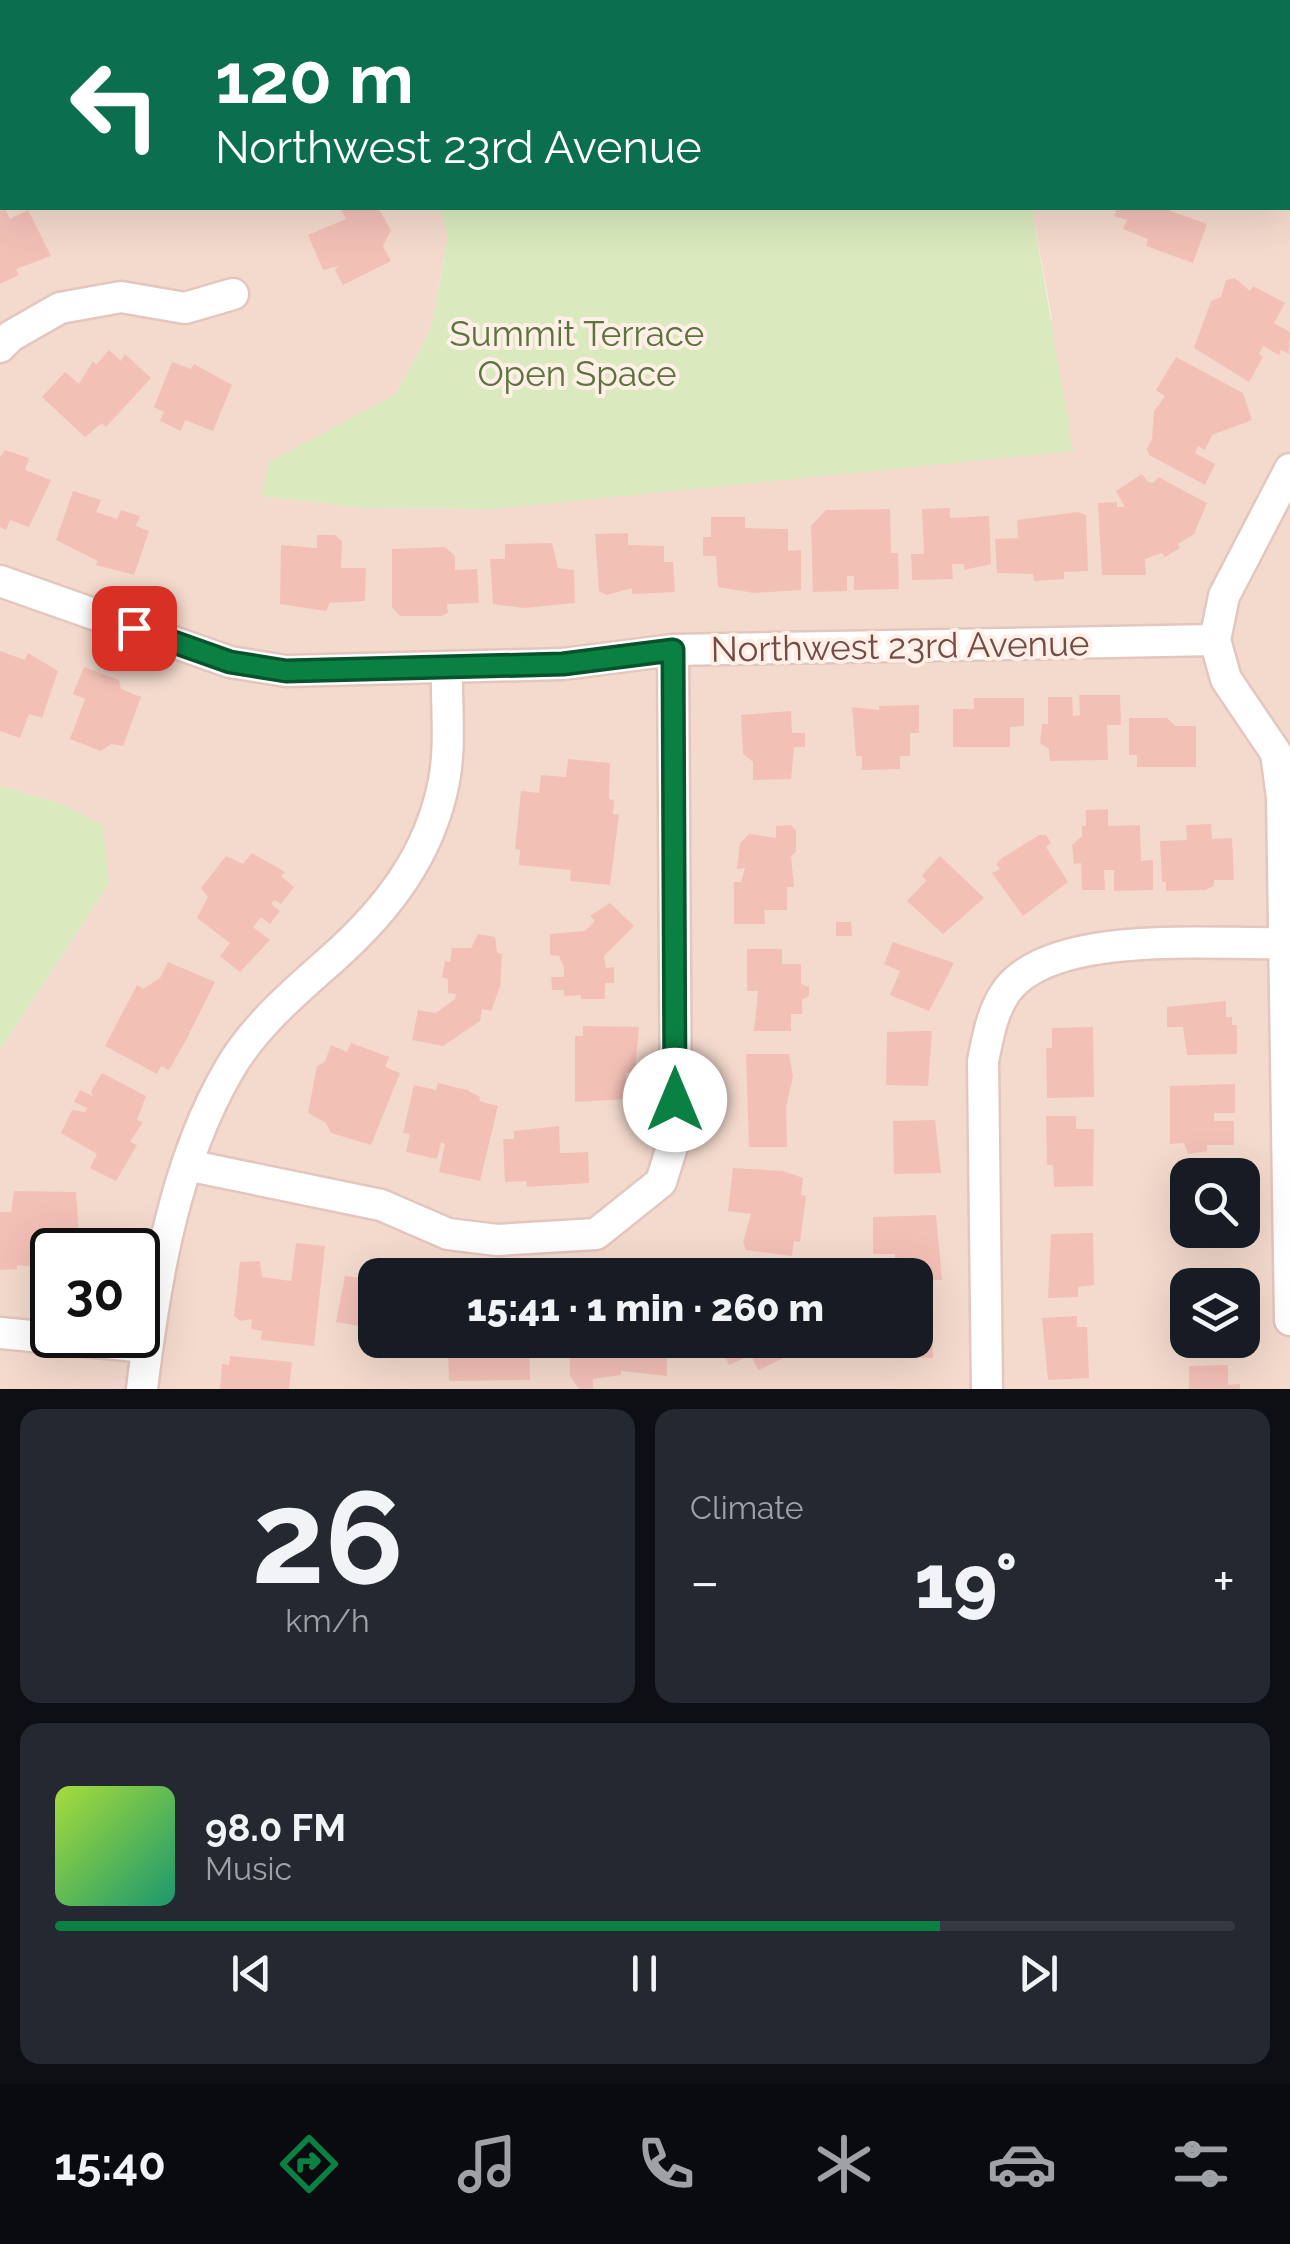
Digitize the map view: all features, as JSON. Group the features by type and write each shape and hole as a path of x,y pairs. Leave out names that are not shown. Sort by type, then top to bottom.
{"street":[{"path":"0,347 11,336 60,308 121,298 185,308 233,294"},
{"path":"1290,469 1224,596 1215,640 1226,679 1276,753 1282,797 1290,1320"},
{"name":"Northwest 23rd Avenue","path":"0,581 230,662 286,671 563,664 673,650 1215,640"},
{"path":"187,1165 382,1206 448,1234 497,1240 596,1234 661,1182 676,1134 673,650"},
{"path":"160,1277 187,1165 230,1068 268,1016 388,906 430,832 445,778 447,667"},
{"path":"987,1389 983,1061 992,1019 1009,988 1044,962 1090,948 1283,943"},
{"path":"0,1333 30,1336"},
{"path":"142,1389 146,1358"}],"shaded area":[{"path":"0,210 441,210 448,237 431,329 396,394 262,496 365,508 494,509 863,465 1052,319 1032,210 1290,210 1290,1389 0,1389 0,1050 109,884 59,803 0,786"}],"green space":[{"name":"Summit Terrace Open Space","path":"441,210 1032,210 1073,451 494,509 365,508 261,496 269,462 396,394 431,329 448,237"},
{"path":"0,786 59,803 103,825 109,884 0,1050"}],"building":[{"path":"6,210 10,219 28,210 51,256 16,269 19,275 0,284 0,211"},
{"path":"341,210 379,210 391,230 383,246 391,261 343,285 335,270 339,266 323,270 308,235 346,219"},
{"path":"1116,210 1170,210 1207,224 1193,263 1146,246 1148,239 1123,229 1127,220 1114,216"},
{"path":"1235,278 1250,291 1253,286 1285,303 1274,323 1290,332 1289,354 1281,350 1279,355 1263,346 1259,354 1263,357 1249,382 1194,348 1211,301 1221,297 1226,280"},
{"path":"109,350 121,361 125,354 151,378 106,427 102,423 85,437 42,397 65,372 79,384 93,361 96,365"},
{"path":"1176,357 1243,393 1252,420 1212,435 1205,450 1198,446 1195,453 1215,464 1205,485 1149,455 1147,449 1152,439 1154,411 1165,396 1156,390"},
{"path":"172,362 191,369 194,364 232,385 213,431 185,420 181,431 160,421 164,412 154,407"},
{"path":"5,450 29,458 25,470 51,480 29,527 10,520 6,530 0,527 0,457"},
{"path":"1142,474 1148,482 1154,483 1158,477 1207,503 1194,534 1178,544 1180,548 1165,557 1162,553 1145,559 1146,575 1102,575 1098,503 1117,502 1117,507 1125,507 1116,491"},
{"path":"73,491 101,500 96,512 117,519 121,510 140,516 136,526 149,531 134,575 96,565 98,561 56,540"},
{"path":"950,508 950,518 989,516 991,564 964,570 964,564 952,564 953,579 912,580 911,554 924,554 922,509"},
{"path":"890,509 891,553 898,553 899,589 854,590 854,576 847,576 847,591 813,592 811,526 826,510"},
{"path":"1078,512 1086,515 1088,571 1064,572 1064,579 1034,581 1033,574 997,573 995,539 1018,538 1017,520"},
{"path":"711,517 745,517 745,528 788,529 788,551 801,550 801,590 754,593 718,587 716,556 703,556 703,537 711,537"},
{"path":"628,533 628,545 664,546 664,562 673,562 675,592 632,594 632,588 607,595 599,591 595,534"},
{"path":"317,535 335,535 342,541 341,568 366,568 365,601 330,603 326,611 280,604 281,545 317,548"},
{"path":"552,543 558,568 574,570 575,603 524,608 493,604 490,559 505,559 505,544"},
{"path":"445,547 455,556 455,570 477,569 479,603 447,604 448,613 441,616 400,616 392,607 392,549"},
{"path":"0,651 25,660 28,653 58,671 42,718 29,714 20,738 0,731"},
{"path":"84,667 119,680 121,689 141,697 123,746 111,744 101,751 70,739 85,699 73,694"},
{"path":"1079,695 1120,695 1121,725 1107,725 1108,760 1050,761 1049,749 1040,743 1042,724 1048,724 1048,697 1072,697 1073,716 1080,715"},
{"path":"974,698 1024,698 1024,726 1010,727 1010,747 953,747 953,709 974,709"},
{"path":"919,705 919,733 910,733 910,756 900,756 900,769 862,770 862,756 856,756 852,707 879,710 879,706"},
{"path":"791,711 792,733 805,733 805,747 794,747 791,779 753,780 753,762 743,754 741,715"},
{"path":"1129,718 1167,718 1175,726 1196,726 1196,767 1137,767 1137,755 1129,755"},
{"path":"568,759 610,763 609,799 614,800 613,814 619,815 610,885 570,881 571,870 519,865 520,850 515,849 521,791 539,793 541,775 566,777"},
{"path":"1108,809 1108,826 1140,825 1141,861 1153,860 1153,890 1114,891 1114,870 1104,870 1105,890 1082,890 1081,863 1074,864 1072,845 1082,836 1082,826 1086,826 1086,810"},
{"path":"1211,824 1212,839 1232,838 1234,880 1214,880 1214,886 1205,890 1166,891 1160,841 1187,840 1186,825"},
{"path":"791,825 796,831 796,852 791,856 794,887 787,887 787,910 764,910 765,924 734,924 734,882 741,882 745,868 737,869 740,843 749,834 776,838 776,826"},
{"path":"1039,835 1046,835 1051,843 1046,847 1068,882 1023,916 992,873 1000,869 996,864 1002,858"},
{"path":"252,853 285,872 281,876 294,887 281,904 274,900 271,904 280,911 270,924 261,917 253,927 270,940 240,972 220,956 230,943 197,918 208,897 201,888 226,856 243,864"},
{"path":"940,856 984,898 943,934 907,901 926,881 922,875"},
{"path":"610,903 634,926 604,956 606,968 614,967 614,983 605,983 605,999 581,999 581,995 564,996 564,990 552,990 551,977 564,977 564,967 559,956 550,955 550,934 585,931 595,921 590,916"},
{"path":"836,922 851,922 852,936 836,936"},
{"path":"478,934 495,937 497,953 502,954 500,987 491,1011 482,1009 480,1021 443,1046 412,1040 418,1010 436,1013 455,999 456,994 448,993 448,979 442,977 445,961 450,962 452,948 471,948"},
{"path":"893,942 954,963 929,1011 890,995 900,971 884,964"},
{"path":"747,949 782,949 782,964 801,964 801,984 809,987 809,996 802,1000 802,1014 791,1014 791,1031 754,1031 758,991 747,991"},
{"path":"168,962 215,982 190,1032 181,1027 190,1033 169,1070 161,1066 157,1074 105,1046 137,985 143,989 160,978"},
{"path":"1226,1001 1226,1017 1232,1017 1232,1025 1237,1025 1237,1054 1187,1055 1183,1027 1167,1027 1167,1007"},
{"path":"583,1026 639,1027 635,1072 626,1073 626,1099 575,1102 575,1036 583,1036"},
{"path":"1093,1027 1094,1097 1047,1098 1046,1048 1052,1048 1052,1028"},
{"path":"932,1031 928,1086 886,1085 887,1032"},
{"path":"351,1043 389,1057 385,1067 400,1073 371,1145 331,1133 326,1123 308,1113 317,1066 325,1062 331,1045 347,1052"},
{"path":"746,1054 789,1054 793,1077 786,1107 787,1147 749,1147"},
{"path":"102,1073 146,1096 137,1120 143,1122 130,1142 137,1145 116,1181 90,1168 97,1154 61,1133 72,1110 85,1112 87,1108 74,1102 80,1090 93,1096 91,1091"},
{"path":"438,1083 467,1090 480,1097 479,1101 498,1106 480,1181 439,1172 445,1144 441,1142 437,1159 406,1152 410,1134 403,1133 414,1085 436,1090"},
{"path":"1235,1084 1235,1113 1214,1113 1214,1121 1234,1121 1234,1145 1207,1145 1207,1151 1188,1154 1184,1143 1170,1144 1170,1086"},
{"path":"1046,1116 1076,1116 1076,1129 1094,1129 1093,1186 1054,1187 1053,1165 1047,1165"},
{"path":"935,1120 941,1173 894,1174 893,1121"},
{"path":"559,1126 560,1153 588,1152 589,1183 527,1187 526,1181 505,1182 503,1139 514,1139 514,1131"},
{"path":"733,1168 783,1171 803,1178 801,1195 806,1196 800,1242 794,1241 792,1256 746,1250 743,1242 751,1214 728,1211"},
{"path":"14,1191 76,1192 78,1228 30,1228 30,1266 0,1270 0,1212 11,1212"},
{"path":"936,1215 942,1280 933,1280 933,1258 873,1254 873,1217"},
{"path":"1093,1233 1094,1285 1078,1287 1078,1297 1048,1298 1051,1234"},
{"path":"296,1243 325,1246 314,1346 261,1340 262,1331 251,1329 252,1319 240,1321 234,1316 240,1262 260,1261 262,1277 291,1281"},
{"path":"345,1276 358,1278 358,1326 336,1322"},
{"path":"1077,1316 1077,1327 1087,1327 1089,1378 1048,1380 1042,1318"},
{"path":"230,1356 292,1362 289,1389 220,1389 222,1364 229,1365"},
{"path":"448,1358 529,1358 530,1380 449,1381"},
{"path":"570,1358 667,1358 667,1376 621,1371 621,1375 593,1379 593,1389 579,1389 570,1376"},
{"path":"726,1358 744,1358 729,1365"},
{"path":"752,1358 784,1358 758,1370"},
{"path":"1228,1365 1228,1385 1240,1384 1240,1389 1189,1389 1189,1366"}],"route":[{"path":"134,628 230,662 286,671 563,664 673,650 675,1100"}]}
